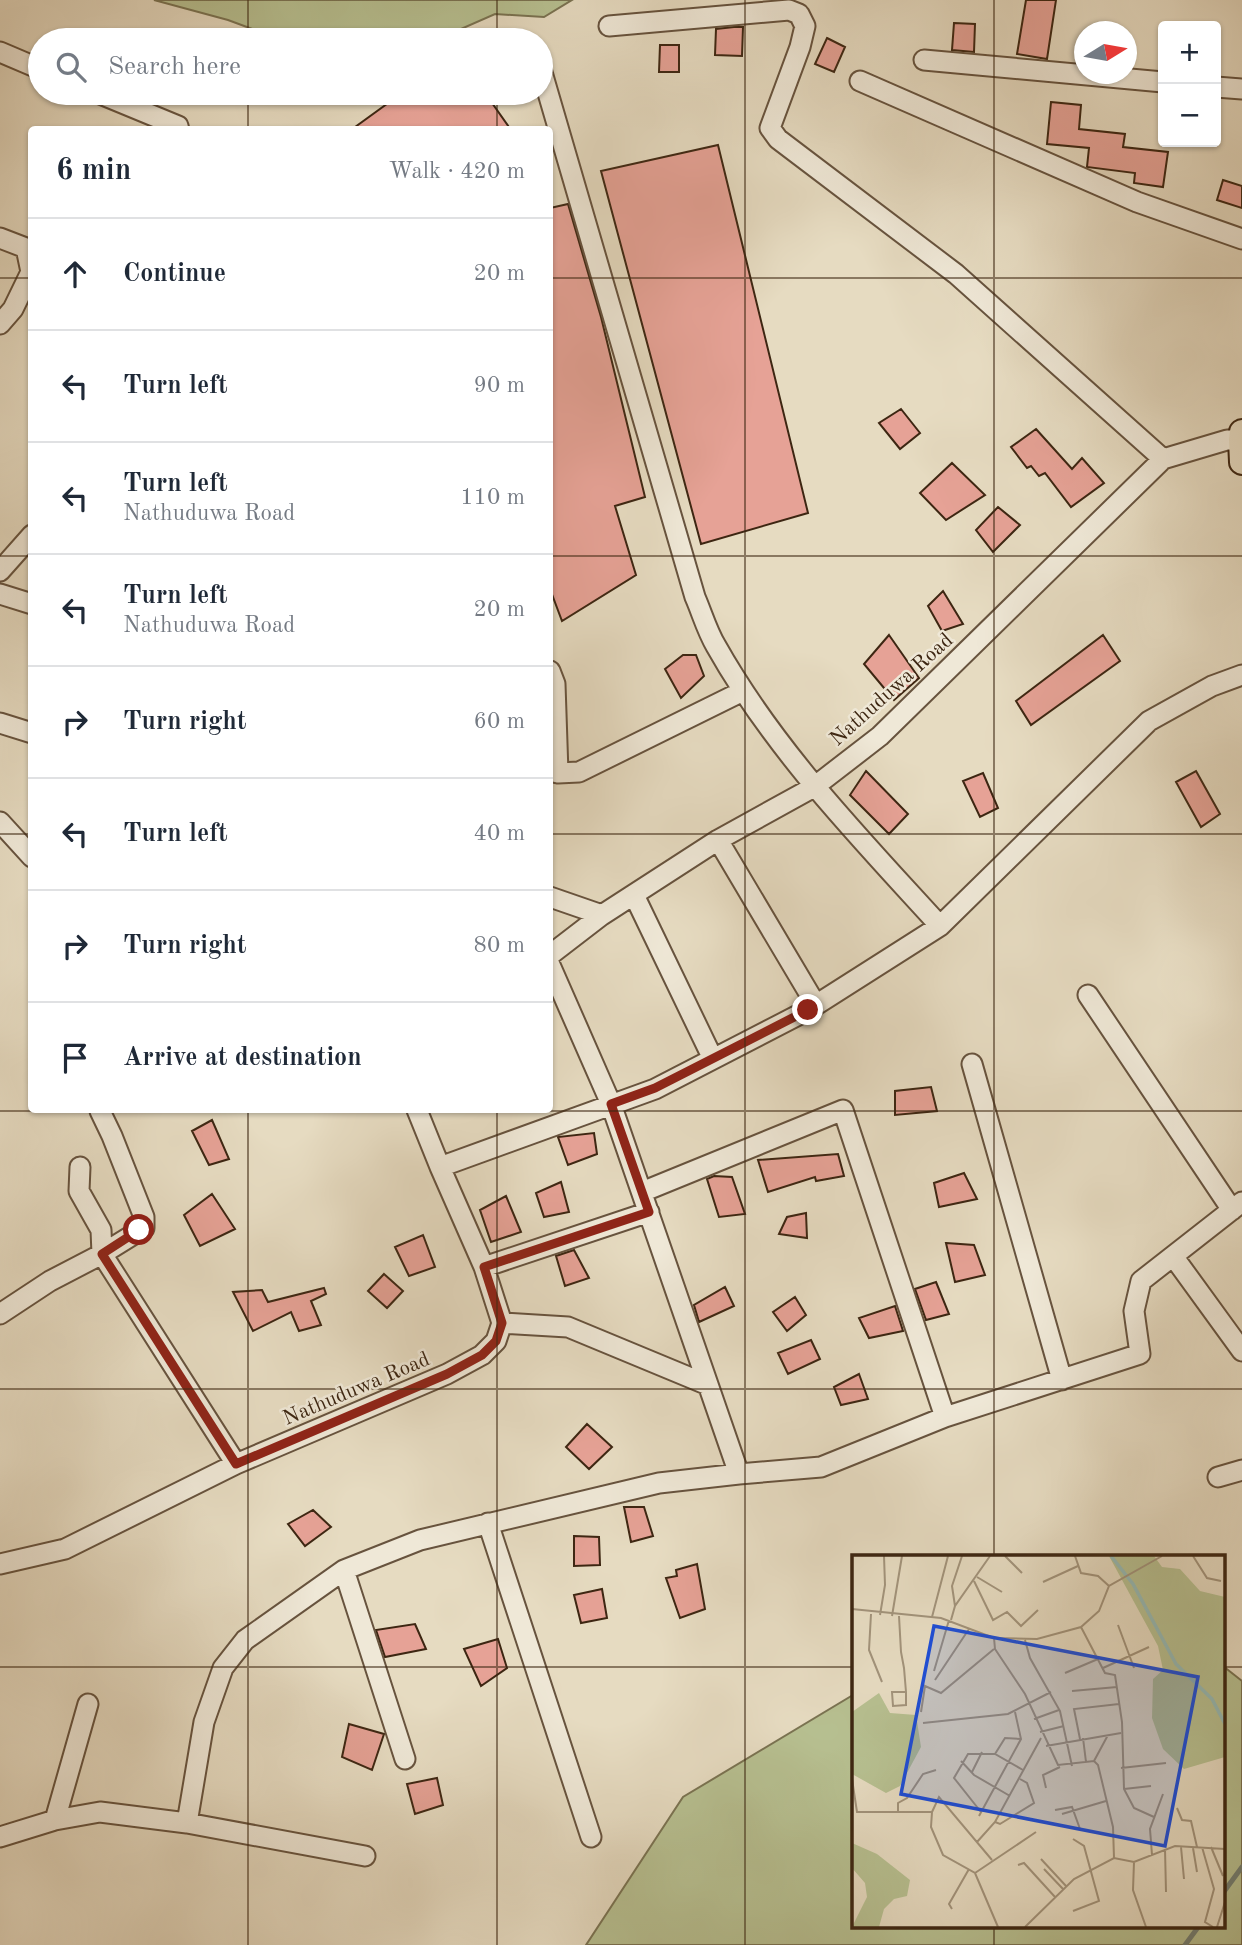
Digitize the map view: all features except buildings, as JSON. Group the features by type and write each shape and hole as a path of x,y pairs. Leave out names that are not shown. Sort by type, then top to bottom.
{"street":[{"path":"609,26 789,10 799,15 805,26 800,47 770,128 778,139 957,274 1163,459"},
{"path":"0,52 28,64"},
{"path":"924,60 1158,82"},
{"path":"860,81 1137,202 1242,239"},
{"path":"1221,87 1242,89"},
{"path":"126,105 178,126"},
{"path":"552,105 695,597 715,644 743,691 814,787 940,926"},
{"path":"0,239 26,248 28,258"},
{"path":"0,324 13,309 28,278"},
{"name":"Nathuduwa Road","path":"553,953 602,915 718,840 814,787 880,736 1163,459 1227,440 1242,445"},
{"path":"0,571 28,540"},
{"path":"0,594 28,603"},
{"path":"440,1167 655,1088 816,1005 940,926 1149,721 1212,686 1242,675"},
{"path":"553,679 554,772 579,772 743,691"},
{"path":"0,723 28,732"},
{"path":"0,822 28,853"},
{"path":"718,840 816,1005"},
{"path":"634,895 713,1059"},
{"path":"553,898 602,915"},
{"path":"553,972 611,1104 739,1474"},
{"path":"187,1823 204,1722 223,1668 245,1640 344,1570 420,1540 659,1483 821,1467 944,1417 1140,1354 1133,1311 1141,1281 1237,1206 1088,995"},
{"path":"972,1064 1062,1380"},
{"path":"642,1192 843,1110 944,1417"},
{"path":"0,1314 50,1280 102,1254 144,1228 144,1217 101,1113"},
{"path":"418,1113 484,1267 502,1323 568,1327 708,1385"},
{"path":"80,1167 79,1191 101,1230 102,1254 236,1464"},
{"path":"484,1267 649,1212"},
{"path":"1173,1256 1242,1351"},
{"name":"Nathuduwa Road","path":"0,1564 65,1549 236,1464 447,1374 482,1355 496,1341 502,1323"},
{"path":"1218,1477 1242,1470"},
{"path":"488,1523 591,1837"},
{"path":"344,1570 405,1759"},
{"path":"55,1820 88,1704"},
{"path":"0,1837 55,1820 100,1812 187,1823 365,1856"}],"green space":[{"path":"154,0 572,0 544,17 495,14 463,28 250,28"},
{"path":"1224,1667 1242,1681 1242,1945 586,1945 683,1797 852,1696 852,1927 1224,1927"}],"waterway":[{"path":"1224,1892 1242,1867"},
{"path":"1185,1945 1198,1927"}],"route":[{"path":"139,1230 102,1254 236,1464 447,1374 482,1355 496,1341 502,1323 484,1267 649,1212 611,1104 655,1088 808,1010"}]}
